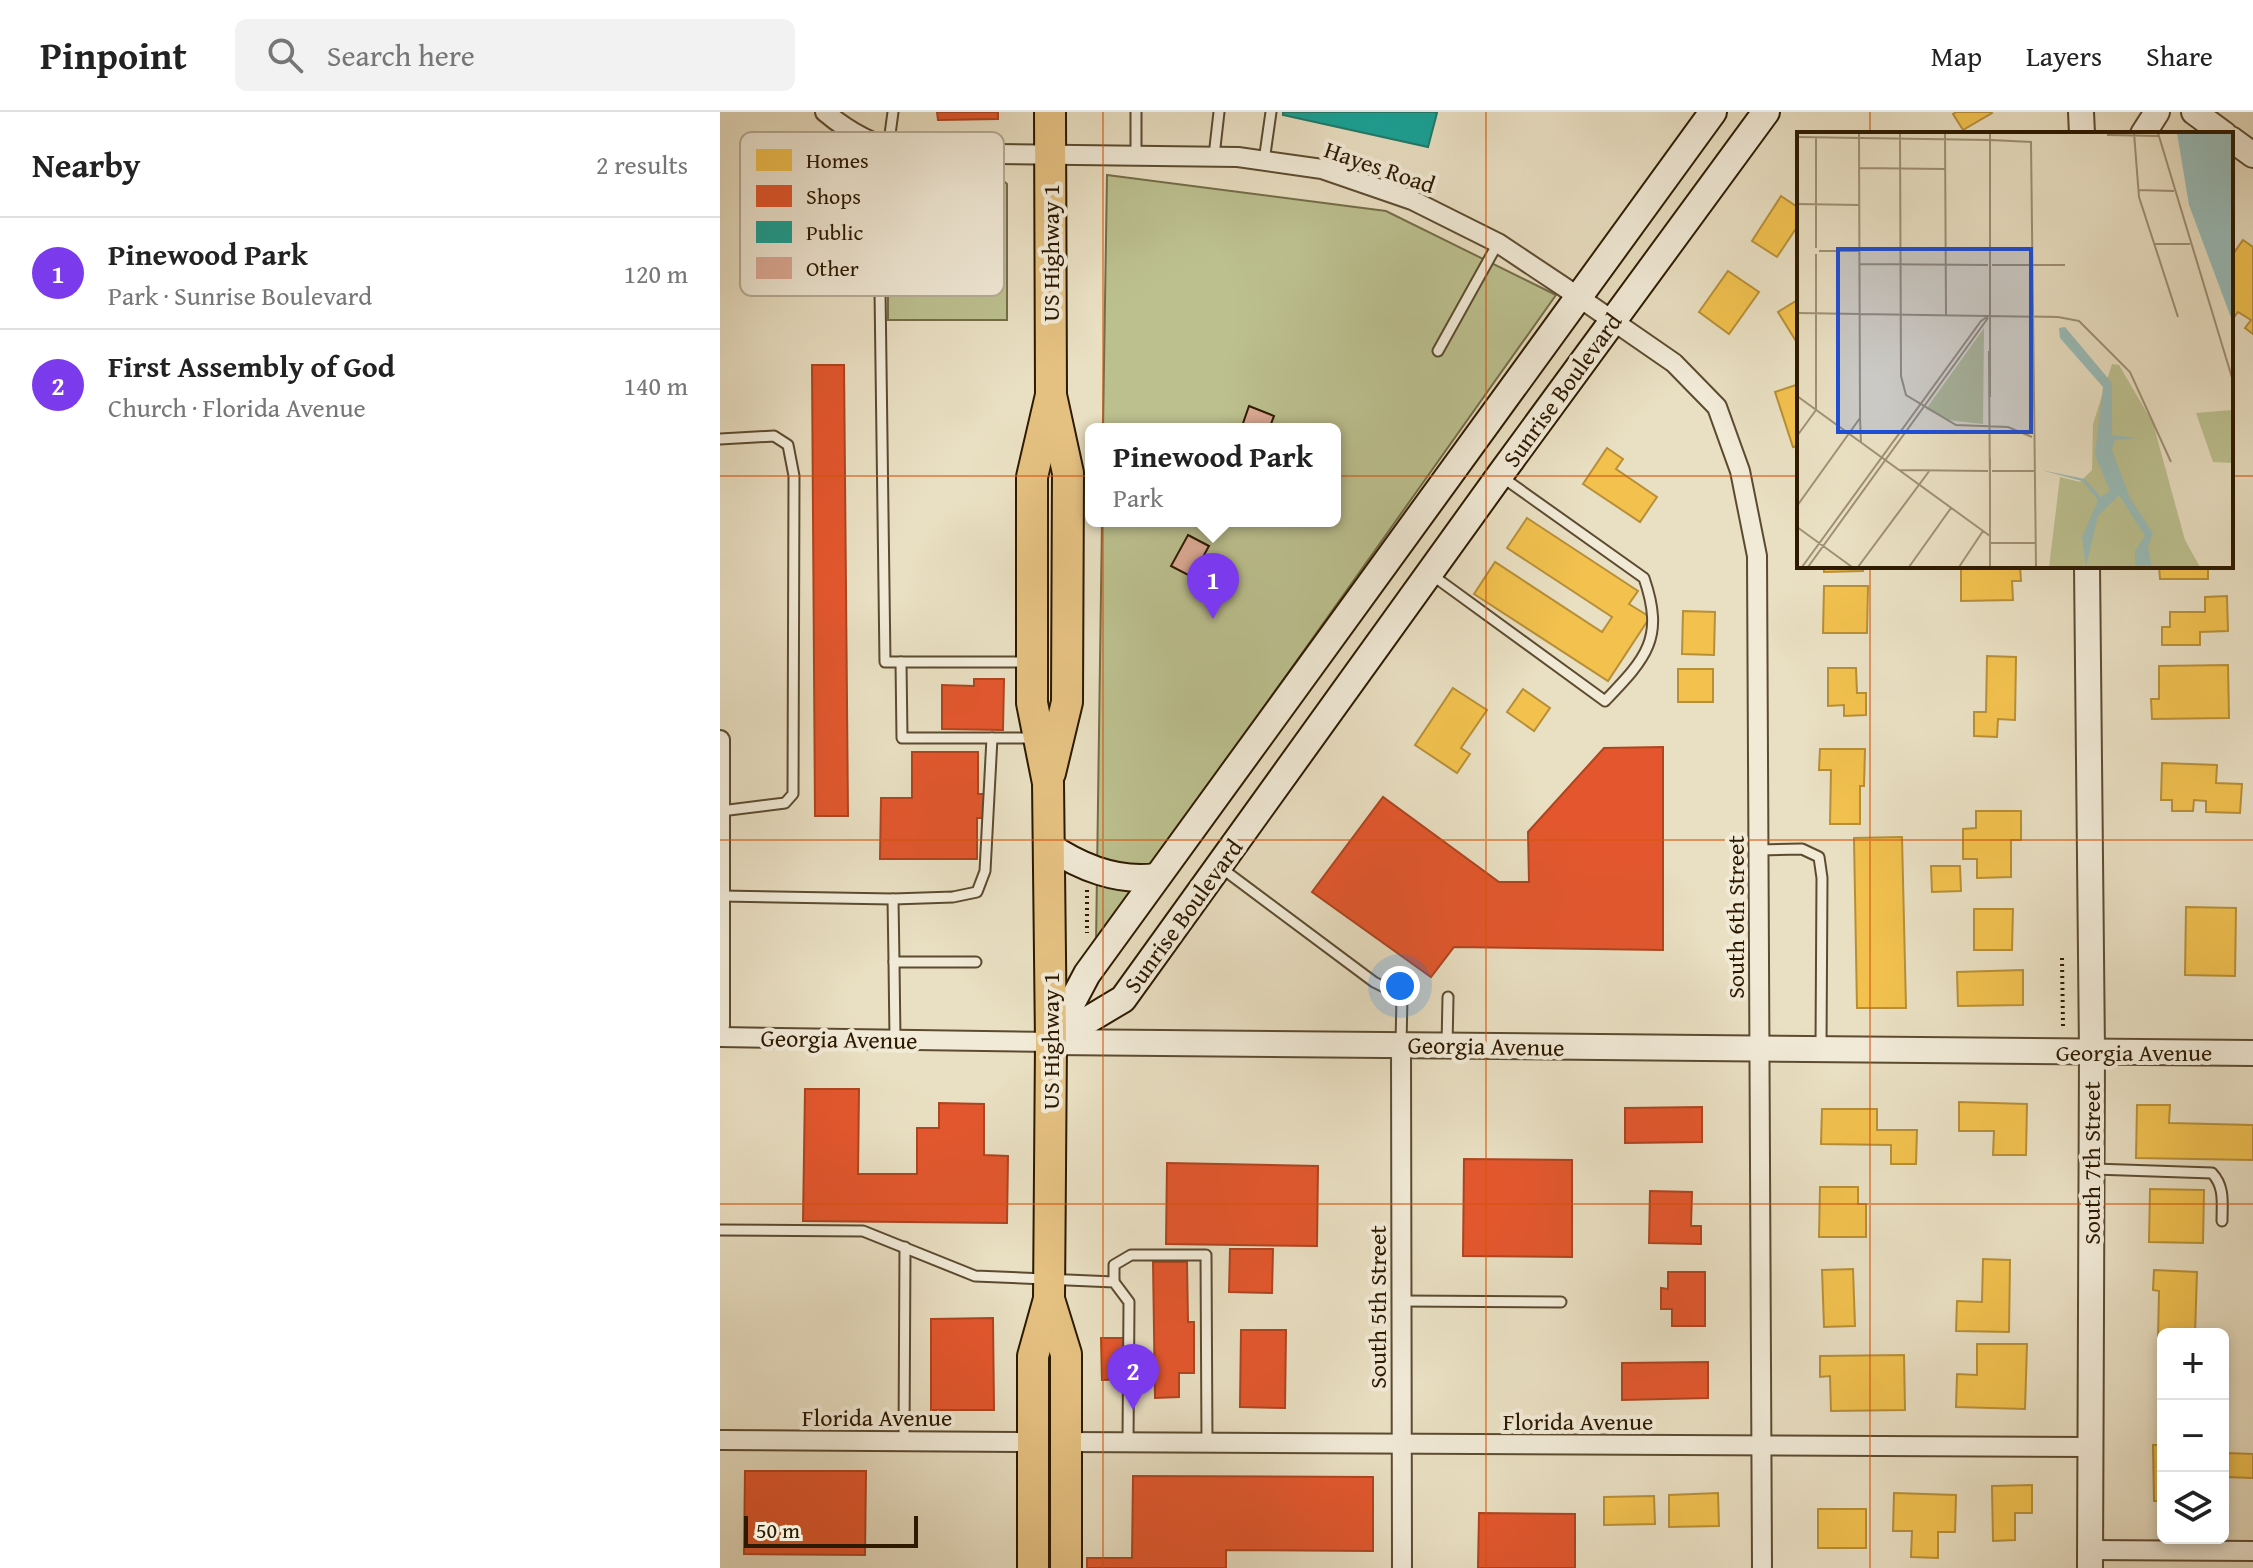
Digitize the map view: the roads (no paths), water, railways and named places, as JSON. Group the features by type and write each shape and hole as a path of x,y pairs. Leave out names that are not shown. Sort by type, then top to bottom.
{"main road":[{"name":"US Highway 1","path":"1048,783 1067,702 1068,473 1051,395 1050,112"},
{"name":"Sunrise Boulevard","path":"1051,1042 1087,974 1156,877 1713,112"},
{"name":"Sunrise Boulevard","path":"1051,1042 1123,999 1429,572 1766,112"},
{"name":"US Highway 1","path":"1033,1568 1033,1356 1049,1289 1051,1042 1048,783 1032,703 1032,477 1051,395"},
{"path":"1049,846 1093,869 1135,878 1156,877"},
{"name":"US Highway 1","path":"1049,1289 1066,1354 1066,1568"}],"street":[{"name":"Hayes Road","path":"825,112 852,132"},
{"path":"2081,112 2082,132"},
{"path":"2144,132 2157,112"},
{"path":"2194,112 2221,132"},
{"path":"2233,140 2253,155"},
{"name":"Hayes Road","path":"1004,154 1214,157 1322,169 1412,200 1498,243 1612,321"},
{"name":"South 6th Street","path":"1612,321 1674,363 1717,407 1740,471 1757,556 1762,1568"},
{"name":"South 7th Street","path":"2087,568 2092,1052 2090,1559"},
{"path":"720,740 720,1026"},
{"name":"Georgia Avenue","path":"720,1037 2253,1053"},
{"name":"South 5th Street","path":"1401,1045 1402,1568"},
{"name":"Florida Avenue","path":"720,1440 1033,1442"},
{"name":"Florida Avenue","path":"1066,1442 2090,1447"},
{"path":"2090,1559 2253,1551"}],"lane":[{"path":"889,132 893,112"},
{"path":"1136,112 1136,156"},
{"path":"1214,157 1219,112"},
{"path":"1264,161 1271,112"},
{"path":"1438,351 1498,243"},
{"path":"880,296 885,662 1032,662"},
{"path":"720,439 774,436 788,445 794,476 793,794 785,803 721,811"},
{"path":"1429,572 1605,701 1634,671 1654,632 1653,603 1644,578 1500,475"},
{"path":"901,662 902,738 1039,738"},
{"path":"721,896 893,899 953,897 977,892 985,871 992,738"},
{"path":"1759,850 1802,849 1819,857 1822,878 1821,1049"},
{"path":"1219,867 1374,982 1402,996 1401,1045"},
{"path":"893,899 895,1039"},
{"path":"894,962 976,962"},
{"path":"1447,1046 1448,997"},
{"path":"2091,1169 2201,1170 2212,1173 2219,1180 2223,1194 2222,1221"},
{"path":"720,1230 863,1231 975,1276 1049,1289 1114,1282"},
{"path":"904,1441 905,1247"},
{"path":"1128,1442 1129,1302 1114,1282 1114,1265 1131,1255 1206,1255 1207,1443"},
{"path":"1401,1301 1561,1302"}],"place":[{"name":"Pinewood Park","path":"1213,619"},
{"name":"First Assembly of God","path":"1133,1410"}]}
